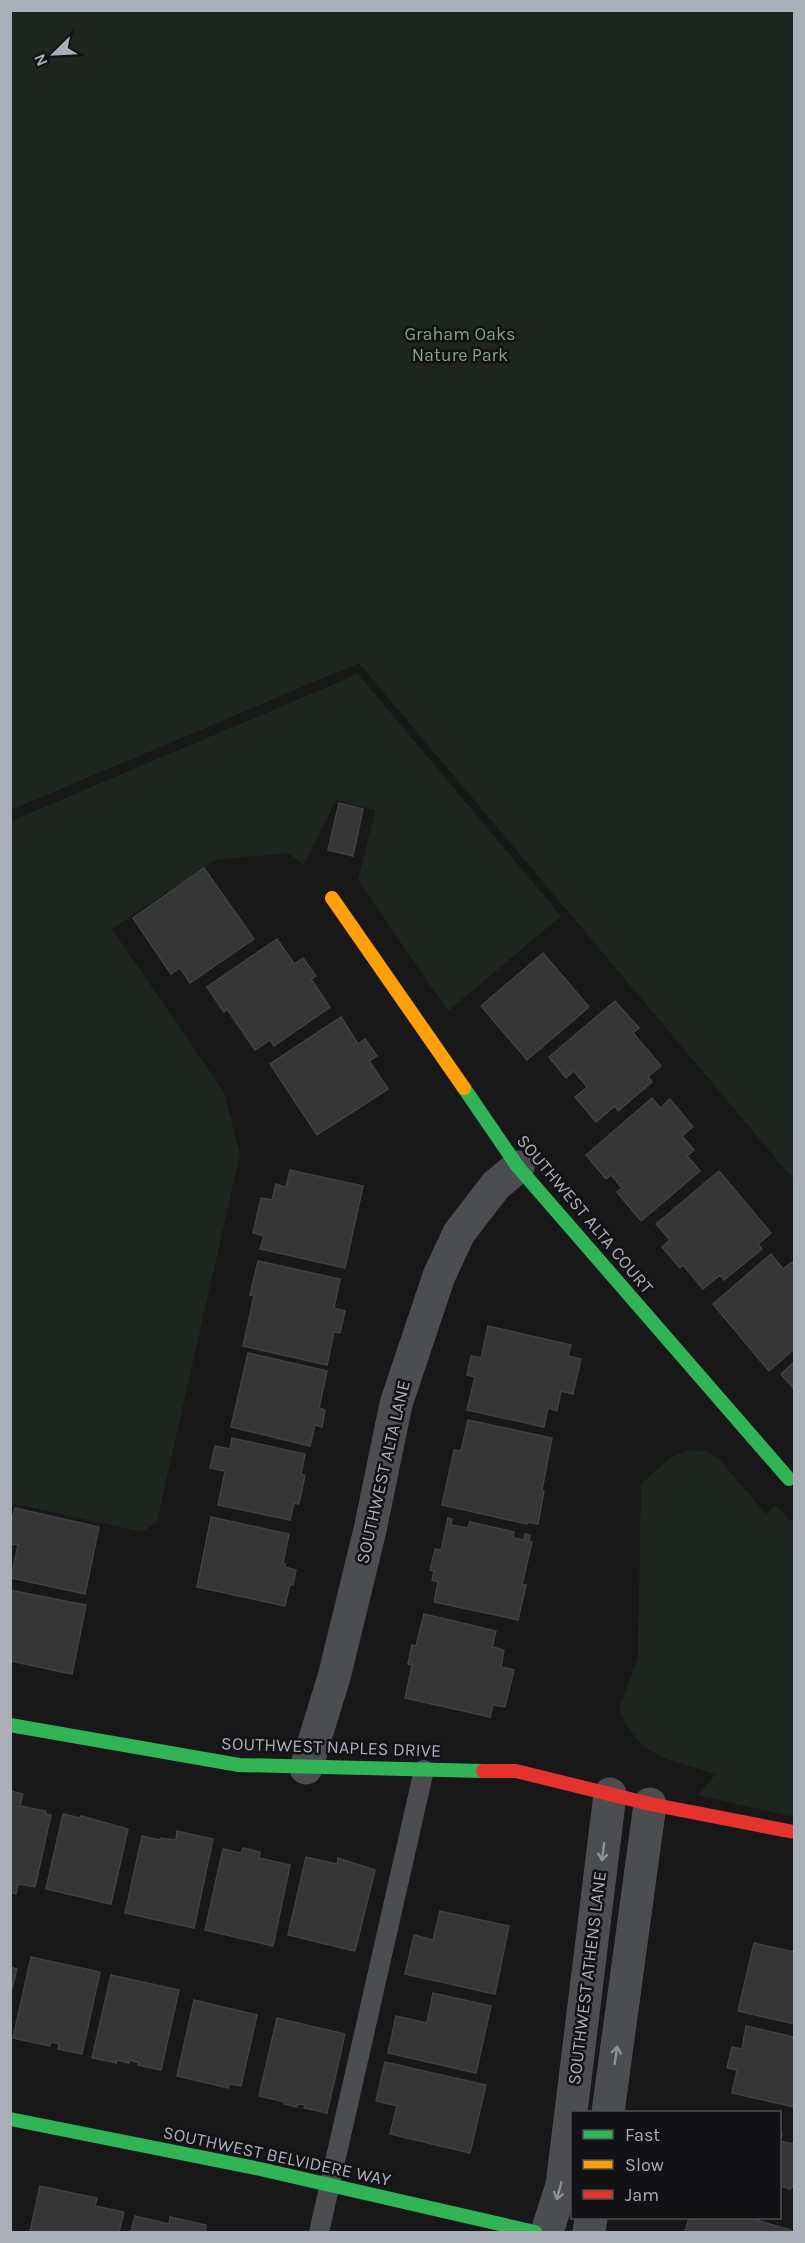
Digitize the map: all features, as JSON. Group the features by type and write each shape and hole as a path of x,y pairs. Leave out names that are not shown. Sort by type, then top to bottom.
{"street":[{"name":"SOUTHWEST ALTA COURT","path":"332,898 518,1167 789,1479"},
{"name":"SOUTHWEST ALTA LANE","path":"306,1768 334,1677 370,1530 396,1404 439,1276 459,1233 496,1185 518,1167"},
{"name":"SOUTHWEST NAPLES DRIVE","path":"10,1725 239,1765 516,1771 650,1804 795,1832"},
{"name":"SOUTHWEST ATHENS LANE","path":"571,2111 610,1794"},
{"name":"SOUTHWEST ATHENS LANE","path":"608,2111 650,1804"},
{"name":"SOUTHWEST ATHENS LANE","path":"547,2232 562,2185 571,2112"},
{"name":"SOUTHWEST BELVIDERE WAY","path":"10,2119 260,2169 535,2232"}],"lane":[{"path":"319,2232 424,1770"}],"green space":[{"name":"Graham Oaks Nature Park","path":"11,10 794,11 794,1180 359,663 11,810"},
{"path":"358,674 561,916 448,1011 358,880 375,810 336,800 304,865 288,853 215,860 112,929 224,1092 240,1154 157,1521 143,1532 11,1503 11,821"},
{"path":"689,1450 708,1452 719,1459 766,1514 776,1505 789,1520 794,1521 794,1817 698,1795 716,1774 658,1755 646,1747 636,1738 619,1709 638,1658 641,1484 670,1458"}],"building":[{"path":"339,803 363,809 353,856 328,850"},
{"path":"204,868 254,939 190,983 180,968 171,974 133,918"},
{"path":"277,939 294,964 303,958 316,976 311,979 330,1007 274,1046 270,1040 255,1050 227,1009 224,1012 207,987"},
{"path":"543,953 589,1007 527,1060 481,1006"},
{"path":"615,1001 639,1028 633,1033 661,1066 648,1077 652,1082 618,1111 615,1106 596,1122 575,1097 587,1087 574,1071 566,1078 549,1057"},
{"path":"341,1017 358,1044 365,1039 377,1056 369,1061 388,1089 317,1135 270,1064"},
{"path":"652,1098 660,1108 670,1099 693,1127 682,1136 694,1150 687,1156 700,1171 641,1221 617,1192 622,1188 611,1175 606,1179 586,1155"},
{"path":"290,1170 363,1186 345,1268 260,1249 264,1236 253,1233 261,1198 272,1200 276,1184 286,1187"},
{"path":"719,1171 771,1233 758,1244 762,1249 724,1280 720,1275 703,1289 683,1265 680,1268 662,1247 670,1240 656,1224"},
{"path":"771,1254 783,1269 792,1262 794,1265 794,1349 769,1371 713,1304"},
{"path":"258,1261 340,1279 334,1308 345,1311 340,1333 334,1332 327,1365 243,1346 254,1296 250,1295"},
{"path":"488,1326 571,1345 568,1356 581,1359 573,1394 561,1391 557,1411 548,1408 544,1427 467,1410 475,1377 467,1375 471,1356 481,1358"},
{"path":"248,1353 327,1371 319,1408 325,1410 322,1427 315,1425 310,1446 231,1427"},
{"path":"794,1362 794,1389 781,1374"},
{"path":"468,1420 552,1438 538,1524 528,1522 527,1524 442,1505 454,1450 461,1451"},
{"path":"232,1438 305,1454 301,1474 305,1475 299,1504 294,1503 290,1520 218,1505 225,1471 210,1468 215,1446 230,1449"},
{"path":"15,1508 99,1527 85,1594 11,1578 18,1545 10,1544 10,1527"},
{"path":"211,1517 289,1534 283,1563 285,1567 296,1570 285,1606 197,1587"},
{"path":"448,1518 452,1519 451,1525 468,1528 470,1522 514,1532 513,1538 524,1540 525,1534 530,1535 529,1541 532,1542 522,1585 526,1585 518,1620 434,1602 438,1582 432,1580 434,1571 430,1570 435,1549 441,1550"},
{"path":"10,1590 86,1605 72,1674 10,1661"},
{"path":"424,1614 496,1631 492,1647 504,1650 501,1667 514,1670 505,1707 493,1705 490,1717 405,1698 412,1665 408,1664 412,1645 416,1646"},
{"path":"10,1791 23,1794 20,1806 46,1811 46,1814 51,1815 35,1887 18,1884 16,1894 10,1892"},
{"path":"63,1814 80,1818 81,1816 128,1829 111,1904 46,1889"},
{"path":"177,1831 213,1839 194,1928 125,1913 142,1836 160,1840 161,1838 176,1840"},
{"path":"243,1848 260,1852 259,1858 290,1865 273,1946 205,1930 223,1849 241,1853"},
{"path":"306,1857 337,1864 338,1858 375,1870 355,1951 288,1935"},
{"path":"440,1911 509,1926 495,1994 405,1974 414,1935 433,1940"},
{"path":"754,1943 794,1952 794,2024 738,2011"},
{"path":"31,1957 100,1972 82,2054 58,2049 59,2044 51,2042 50,2046 13,2038"},
{"path":"10,1967 17,1969 10,1997"},
{"path":"111,1975 179,1990 161,2070 138,2065 139,2063 130,2060 129,2063 117,2060 116,2063 92,2058"},
{"path":"433,1993 491,2006 476,2073 388,2053 396,2016 427,2023"},
{"path":"194,2000 257,2015 241,2086 230,2084 228,2088 177,2076"},
{"path":"277,2018 345,2034 327,2113 304,2108 305,2105 297,2104 297,2107 259,2096"},
{"path":"746,2026 794,2037 794,2107 732,2093 737,2070 727,2068 732,2047 742,2049"},
{"path":"385,2062 486,2085 470,2153 390,2134 397,2106 376,2101"},
{"path":"781,2141 794,2144 794,2187 790,2189 781,2186"},
{"path":"40,2186 97,2198 95,2206 124,2212 119,2232 30,2232"},
{"path":"135,2216 169,2224 170,2217 206,2225 205,2232 131,2232"},
{"path":"689,2219 760,2219 759,2221 791,2230 791,2232 685,2232"}],"traffic: fast":[{"path":"464,1088 518,1167 789,1479"},
{"path":"10,1725 239,1765 483,1771"},
{"path":"10,2119 260,2169 535,2232"}],"traffic: slow":[{"path":"332,898 464,1088"}],"traffic: jam":[{"path":"483,1771 516,1771 650,1804 794,1832"}]}
